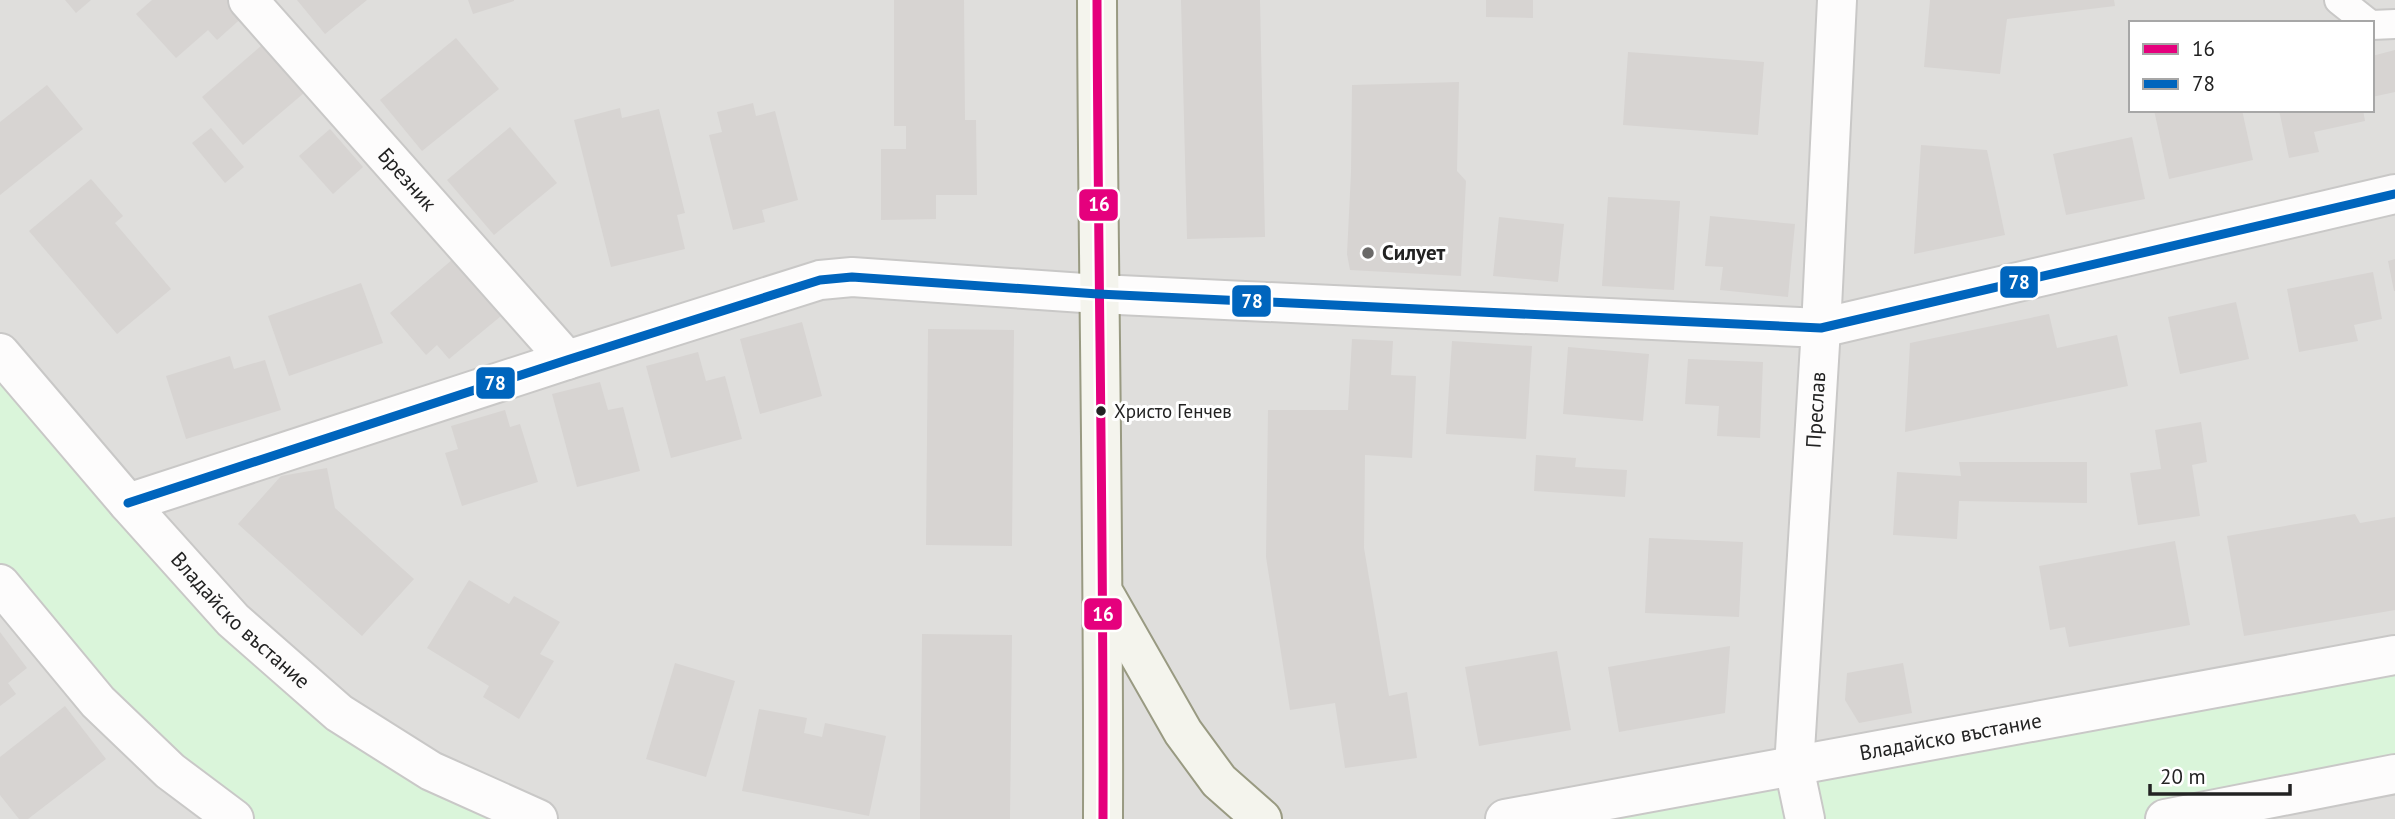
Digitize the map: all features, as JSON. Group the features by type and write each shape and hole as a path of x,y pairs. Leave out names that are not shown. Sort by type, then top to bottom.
{"main road":[{"path":"1097,0 1098,294 1104,593 1103,819"},
{"path":"1104,593 1183,732 1219,781 1262,819"}],"street":[{"name":"Брезник","path":"248,0 566,360"},
{"name":"Преслав","path":"1805,819 1794,767 1821,328 1837,0"},
{"path":"128,503 820,280 852,277 1098,294 1821,328 2395,194"},
{"name":"Владайско въстание","path":"0,353 128,503 233,620 339,713 431,771 538,819"},
{"path":"0,584 98,702 170,771 234,819"},
{"name":"Владайско въстание","path":"1505,819 2395,655"},
{"path":"170,771 199,819"},
{"path":"2165,819 2395,774"}],"lane":[{"path":"2339,0 2365,21"},
{"path":"2374,25 2395,24"}],"shaded area":[{"path":"0,0 2395,0 2395,819 0,819"}],"green space":[{"path":"0,353 339,713 538,819 234,819 0,584"},
{"path":"2395,655 2395,774 2165,819 1505,819"}],"building":[{"path":"65,0 91,0 76,13"},
{"path":"152,0 234,0 246,14 217,40 208,30 176,58 136,14"},
{"path":"297,0 367,0 325,34"},
{"path":"468,0 514,0 514,1 473,14"},
{"path":"894,0 964,0 965,120 976,120 977,195 936,195 936,219 881,220 881,149 906,149 906,126 894,126"},
{"path":"1181,0 1260,0 1265,237 1187,239"},
{"path":"1486,0 1533,0 1533,18 1486,17"},
{"path":"1930,0 2114,0 2115,6 2007,19 2000,74 1924,67"},
{"path":"456,38 499,89 422,151 380,100"},
{"path":"262,45 304,93 243,145 202,97"},
{"path":"2395,50 2395,92 2374,97 2374,55"},
{"path":"1628,52 1764,62 1758,135 1623,125"},
{"path":"1459,82 1457,171 1466,181 1461,276 1350,270 1347,254 1352,85"},
{"path":"47,85 83,129 0,195 0,122"},
{"path":"753,103 756,116 775,111 798,200 762,210 765,222 733,230 709,135 722,132 717,112"},
{"path":"620,108 622,118 659,109 685,213 677,215 685,249 611,267 574,120"},
{"path":"2154,112 2242,112 2253,160 2169,179"},
{"path":"2279,112 2363,112 2365,121 2314,132 2319,152 2289,158"},
{"path":"510,127 557,183 494,235 447,180"},
{"path":"211,128 244,167 225,183 192,143"},
{"path":"330,129 363,167 333,194 299,156"},
{"path":"2132,137 2145,199 2066,215 2053,154"},
{"path":"1921,145 1987,150 2005,235 1914,254"},
{"path":"91,179 123,216 115,223 171,289 117,334 29,231"},
{"path":"1608,197 1680,201 1674,290 1602,286"},
{"path":"1710,216 1795,224 1788,297 1720,290 1723,267 1705,266"},
{"path":"1499,217 1564,224 1558,282 1493,276"},
{"path":"453,259 501,316 449,359 437,345 426,355 390,313"},
{"path":"2395,259 2395,291 2394,291 2388,261"},
{"path":"2373,272 2382,319 2354,325 2358,341 2299,352 2287,289"},
{"path":"361,283 383,343 289,376 268,316"},
{"path":"2236,302 2249,359 2180,374 2168,317"},
{"path":"2049,314 2057,348 2117,335 2128,386 1905,432 1910,343"},
{"path":"802,322 822,396 760,414 740,339"},
{"path":"928,329 1014,330 1012,546 926,545"},
{"path":"1352,339 1393,341 1391,375 1416,376 1412,458 1365,455 1364,548 1389,696 1407,692 1417,758 1345,768 1335,703 1290,710 1266,557 1268,410 1348,410"},
{"path":"1452,341 1532,346 1526,439 1446,434"},
{"path":"1568,347 1649,354 1643,421 1563,414"},
{"path":"698,352 706,381 725,376 742,439 671,458 646,366"},
{"path":"230,356 234,369 265,360 281,410 186,439 166,376"},
{"path":"1688,359 1763,362 1760,438 1717,436 1719,406 1685,404"},
{"path":"600,382 608,410 623,407 640,471 577,487 552,394"},
{"path":"505,410 510,427 520,424 538,482 462,506 445,453 458,449 451,426"},
{"path":"2201,422 2207,462 2192,465 2200,516 2138,525 2130,473 2161,469 2155,430"},
{"path":"1536,455 1576,458 1575,467 1627,470 1625,497 1534,491"},
{"path":"1959,462 2087,462 2087,503 1959,501 1957,539 1893,535 1897,472 1961,476"},
{"path":"327,468 335,508 414,579 362,636 238,524 281,476"},
{"path":"2355,514 2360,523 2395,517 2395,610 2244,636 2227,536"},
{"path":"1649,538 1743,542 1739,617 1645,613"},
{"path":"2175,541 2190,625 2069,647 2065,627 2050,630 2039,566"},
{"path":"469,580 509,604 514,596 560,622 540,654 554,661 519,719 483,697 489,686 427,648"},
{"path":"0,632 27,668 8,683 16,694 0,706"},
{"path":"922,634 1012,635 1010,819 920,819"},
{"path":"1730,646 1725,713 1619,732 1608,667"},
{"path":"1557,651 1571,730 1479,746 1465,667"},
{"path":"675,663 735,681 706,777 646,759"},
{"path":"1903,663 1912,713 1859,723 1845,700 1847,673"},
{"path":"65,706 106,759 28,819 19,819 0,795 0,757"},
{"path":"759,709 807,718 804,733 822,737 825,723 886,736 869,816 742,791"}],"transit line":[{"name":"16","path":"1097,0 1103,819"},
{"name":"78","path":"128,503 820,280 852,277 1098,294 1821,328 2395,194"}],"place":[{"name":"Силует","path":"1368,253"},
{"name":"Христо Генчев","path":"1101,411"}]}
